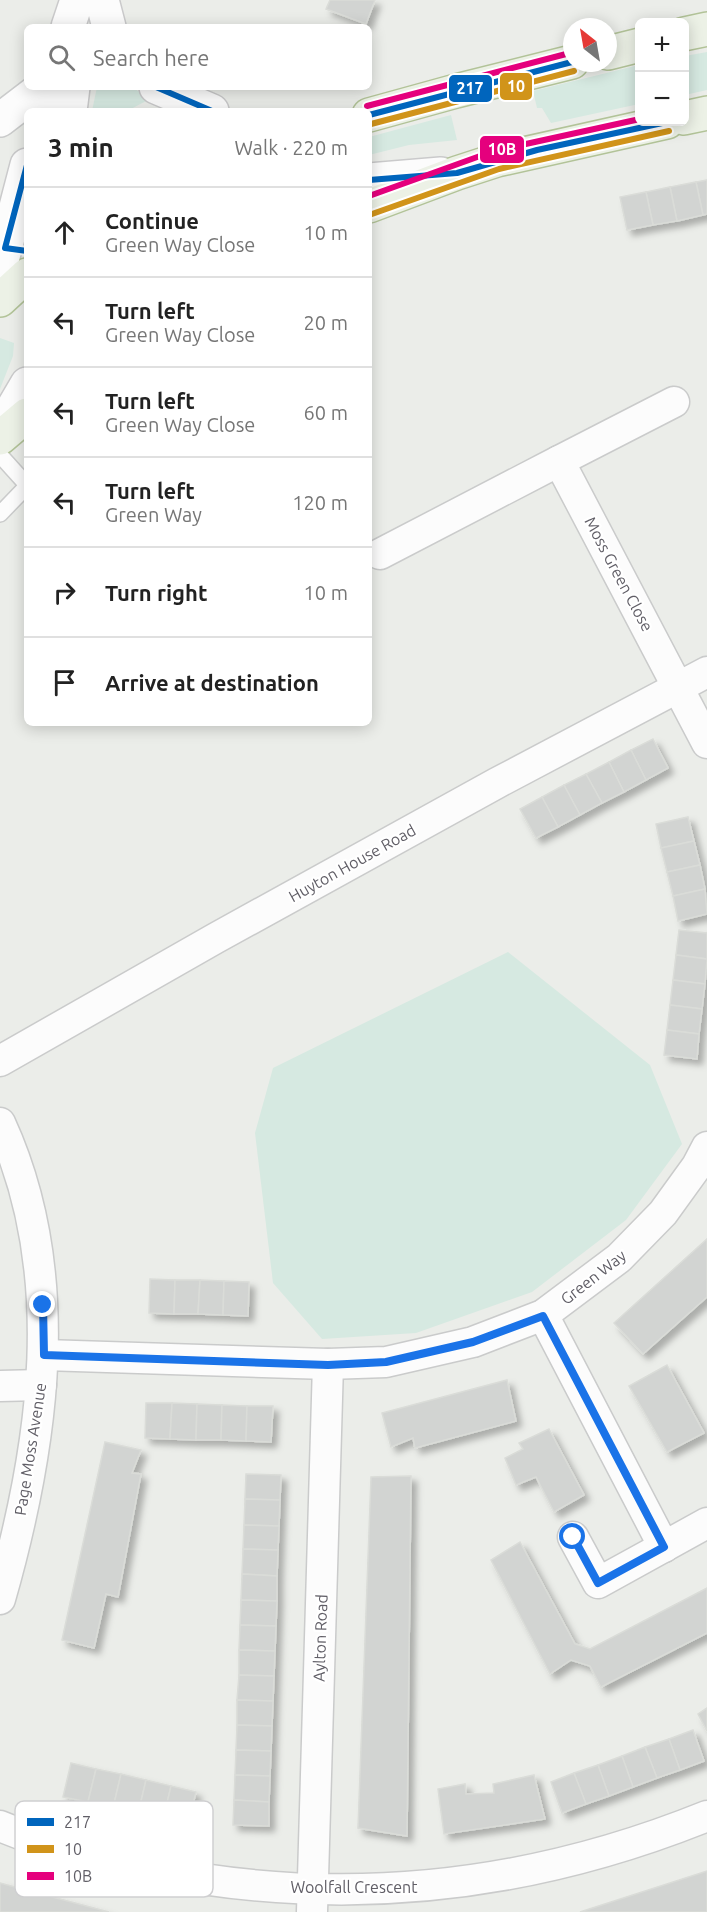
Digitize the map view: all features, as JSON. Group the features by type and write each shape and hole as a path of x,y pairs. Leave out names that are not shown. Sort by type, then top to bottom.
{"highway":[{"path":"689,33 707,29"},
{"path":"617,51 635,46"},
{"path":"372,114 563,64"},
{"path":"689,117 707,113"},
{"path":"372,205 457,173 537,150 648,126"},
{"path":"0,300 24,278"},
{"path":"0,438 24,418"}],"main road":[{"path":"69,24 77,0"},
{"path":"81,24 85,0"},
{"path":"102,0 108,24"},
{"path":"0,120 39,90"},
{"path":"42,108 47,90"},
{"path":"70,108 73,90"},
{"path":"163,90 205,108"},
{"path":"372,180 457,173"},
{"path":"8,254 14,205 24,174"},
{"path":"0,430 24,389"}],"street":[{"path":"380,554 674,402"},
{"name":"Moss Green Close","path":"559,461 679,687"},
{"name":"Huyton House Road","path":"0,1060 571,742 707,672"},
{"path":"679,687 707,743"},
{"name":"Page Moss Avenue","path":"0,1123 24,1184 36,1239 43,1305 44,1355 32,1452 11,1508 0,1599"},
{"name":"Green Way","path":"44,1355 328,1365 386,1362 462,1344 543,1316 619,1258 663,1214 704,1162"},
{"path":"543,1316 664,1547"},
{"name":"Aylton Road","path":"313,1901 328,1365"},
{"path":"0,1386 41,1385"},
{"path":"573,1537 598,1583 707,1523"},
{"name":"Woolfall Crescent","path":"213,1881 255,1886 313,1901 435,1886 528,1872 580,1860 630,1845 707,1816"},
{"name":"Woolfall Crescent","path":"0,1826 15,1832"}],"lane":[{"path":"0,455 24,483"},
{"path":"0,514 24,489"}],"shaded area":[{"path":"707,52 707,90 689,94 689,55"},
{"path":"635,66 635,105 551,123 542,108 537,108 533,91"},
{"path":"96,90 136,90 150,99 133,108 93,108"},
{"path":"451,115 457,140 409,145 372,154 372,136"},
{"path":"0,338 14,343 13,356 0,389"},
{"path":"508,952 650,1065 682,1144 626,1220 532,1292 416,1333 322,1339 273,1283 255,1133 273,1068"}],"building":[{"path":"330,0 375,0 366,24 326,9"},
{"path":"707,180 707,214 703,215 696,182"},
{"path":"696,182 703,215 677,221 670,187"},
{"path":"670,187 677,221 653,225 646,192"},
{"path":"646,192 653,225 627,230 620,197"},
{"path":"653,739 668,768 646,780 631,750"},
{"path":"631,750 646,780 624,792 609,762"},
{"path":"609,762 624,792 602,803 586,774"},
{"path":"586,774 602,803 580,815 564,785"},
{"path":"564,785 580,815 558,827 542,797"},
{"path":"542,797 558,827 536,838 520,809"},
{"path":"688,817 694,841 661,848 656,824"},
{"path":"694,841 700,865 667,872 661,848"},
{"path":"700,865 705,889 673,896 667,872"},
{"path":"705,889 707,914 678,921 673,896"},
{"path":"679,930 707,933 707,959 676,955"},
{"path":"676,955 707,959 705,984 673,980"},
{"path":"673,980 705,984 702,1009 670,1005"},
{"path":"670,1005 702,1009 699,1034 667,1030"},
{"path":"667,1030 699,1034 697,1059 664,1055"},
{"path":"707,1239 707,1297 643,1354 614,1323"},
{"path":"150,1279 175,1280 174,1314 149,1313"},
{"path":"175,1280 200,1280 198,1314 174,1314"},
{"path":"200,1280 224,1281 223,1315 198,1314"},
{"path":"224,1281 249,1282 248,1316 223,1315"},
{"path":"667,1365 704,1433 667,1452 629,1386"},
{"path":"507,1380 516,1421 415,1448 413,1438 391,1447 382,1413"},
{"path":"146,1403 172,1403 170,1439 145,1438"},
{"path":"172,1403 197,1404 196,1440 170,1439"},
{"path":"197,1404 222,1405 221,1440 196,1440"},
{"path":"222,1405 247,1406 246,1441 221,1440"},
{"path":"247,1406 273,1406 271,1442 246,1441"},
{"path":"549,1429 584,1495 554,1512 536,1477 516,1485 505,1458 523,1449 519,1443"},
{"path":"105,1442 141,1450 132,1473 141,1474 118,1597 106,1594 94,1648 62,1640"},
{"path":"246,1474 281,1475 280,1500 245,1499"},
{"path":"411,1476 407,1836 358,1828 371,1477"},
{"path":"245,1499 280,1500 279,1526 244,1525"},
{"path":"244,1525 279,1526 278,1550 243,1549"},
{"path":"520,1542 575,1644 590,1649 707,1588 707,1633 601,1687 590,1666 571,1660 550,1674 491,1560"},
{"path":"243,1549 278,1550 277,1576 242,1574"},
{"path":"242,1574 277,1576 277,1601 241,1600"},
{"path":"241,1600 277,1601 276,1626 240,1625"},
{"path":"240,1625 276,1626 275,1651 239,1650"},
{"path":"239,1650 275,1651 274,1676 239,1675"},
{"path":"239,1675 274,1676 273,1701 237,1700"},
{"path":"237,1700 273,1701 272,1726 237,1725"},
{"path":"707,1708 707,1731 698,1714"},
{"path":"237,1725 272,1726 271,1751 236,1750"},
{"path":"693,1730 704,1761 680,1770 669,1739"},
{"path":"669,1739 680,1770 657,1778 645,1747"},
{"path":"645,1747 657,1778 633,1787 622,1756"},
{"path":"236,1750 271,1751 270,1776 235,1775"},
{"path":"622,1756 633,1787 609,1796 598,1765"},
{"path":"71,1763 96,1769 88,1801 63,1797"},
{"path":"598,1765 609,1796 586,1804 574,1773"},
{"path":"96,1769 121,1774 115,1801 88,1801"},
{"path":"574,1773 586,1804 562,1813 551,1782"},
{"path":"121,1774 146,1780 141,1801 115,1801"},
{"path":"235,1775 270,1776 269,1802 234,1800"},
{"path":"534,1775 545,1819 444,1834 438,1789 465,1784 466,1794 494,1793 493,1784"},
{"path":"146,1780 171,1786 167,1801 141,1801"},
{"path":"171,1786 196,1792 194,1801 167,1801"},
{"path":"234,1800 269,1802 269,1826 233,1825"},
{"path":"707,1871 707,1912 580,1912"},
{"path":"0,1883 15,1887 15,1897 53,1897 109,1912 0,1912"}],"transit line":[{"name":"10B","path":"367,106 563,55"},
{"name":"217","path":"372,114 563,64"},
{"name":"10","path":"372,124 570,72"},
{"name":"217","path":"163,90 205,108"},
{"name":"10B","path":"372,195 494,151 635,120"},
{"name":"217","path":"372,180 457,173 537,150 648,126"},
{"name":"10","path":"372,214 499,169 669,131"},
{"name":"217","path":"24,176 5,248 24,251"}],"route":[{"path":"43,1305 44,1355 328,1365 386,1362 473,1342 543,1316 664,1547 598,1583 573,1537"}]}
